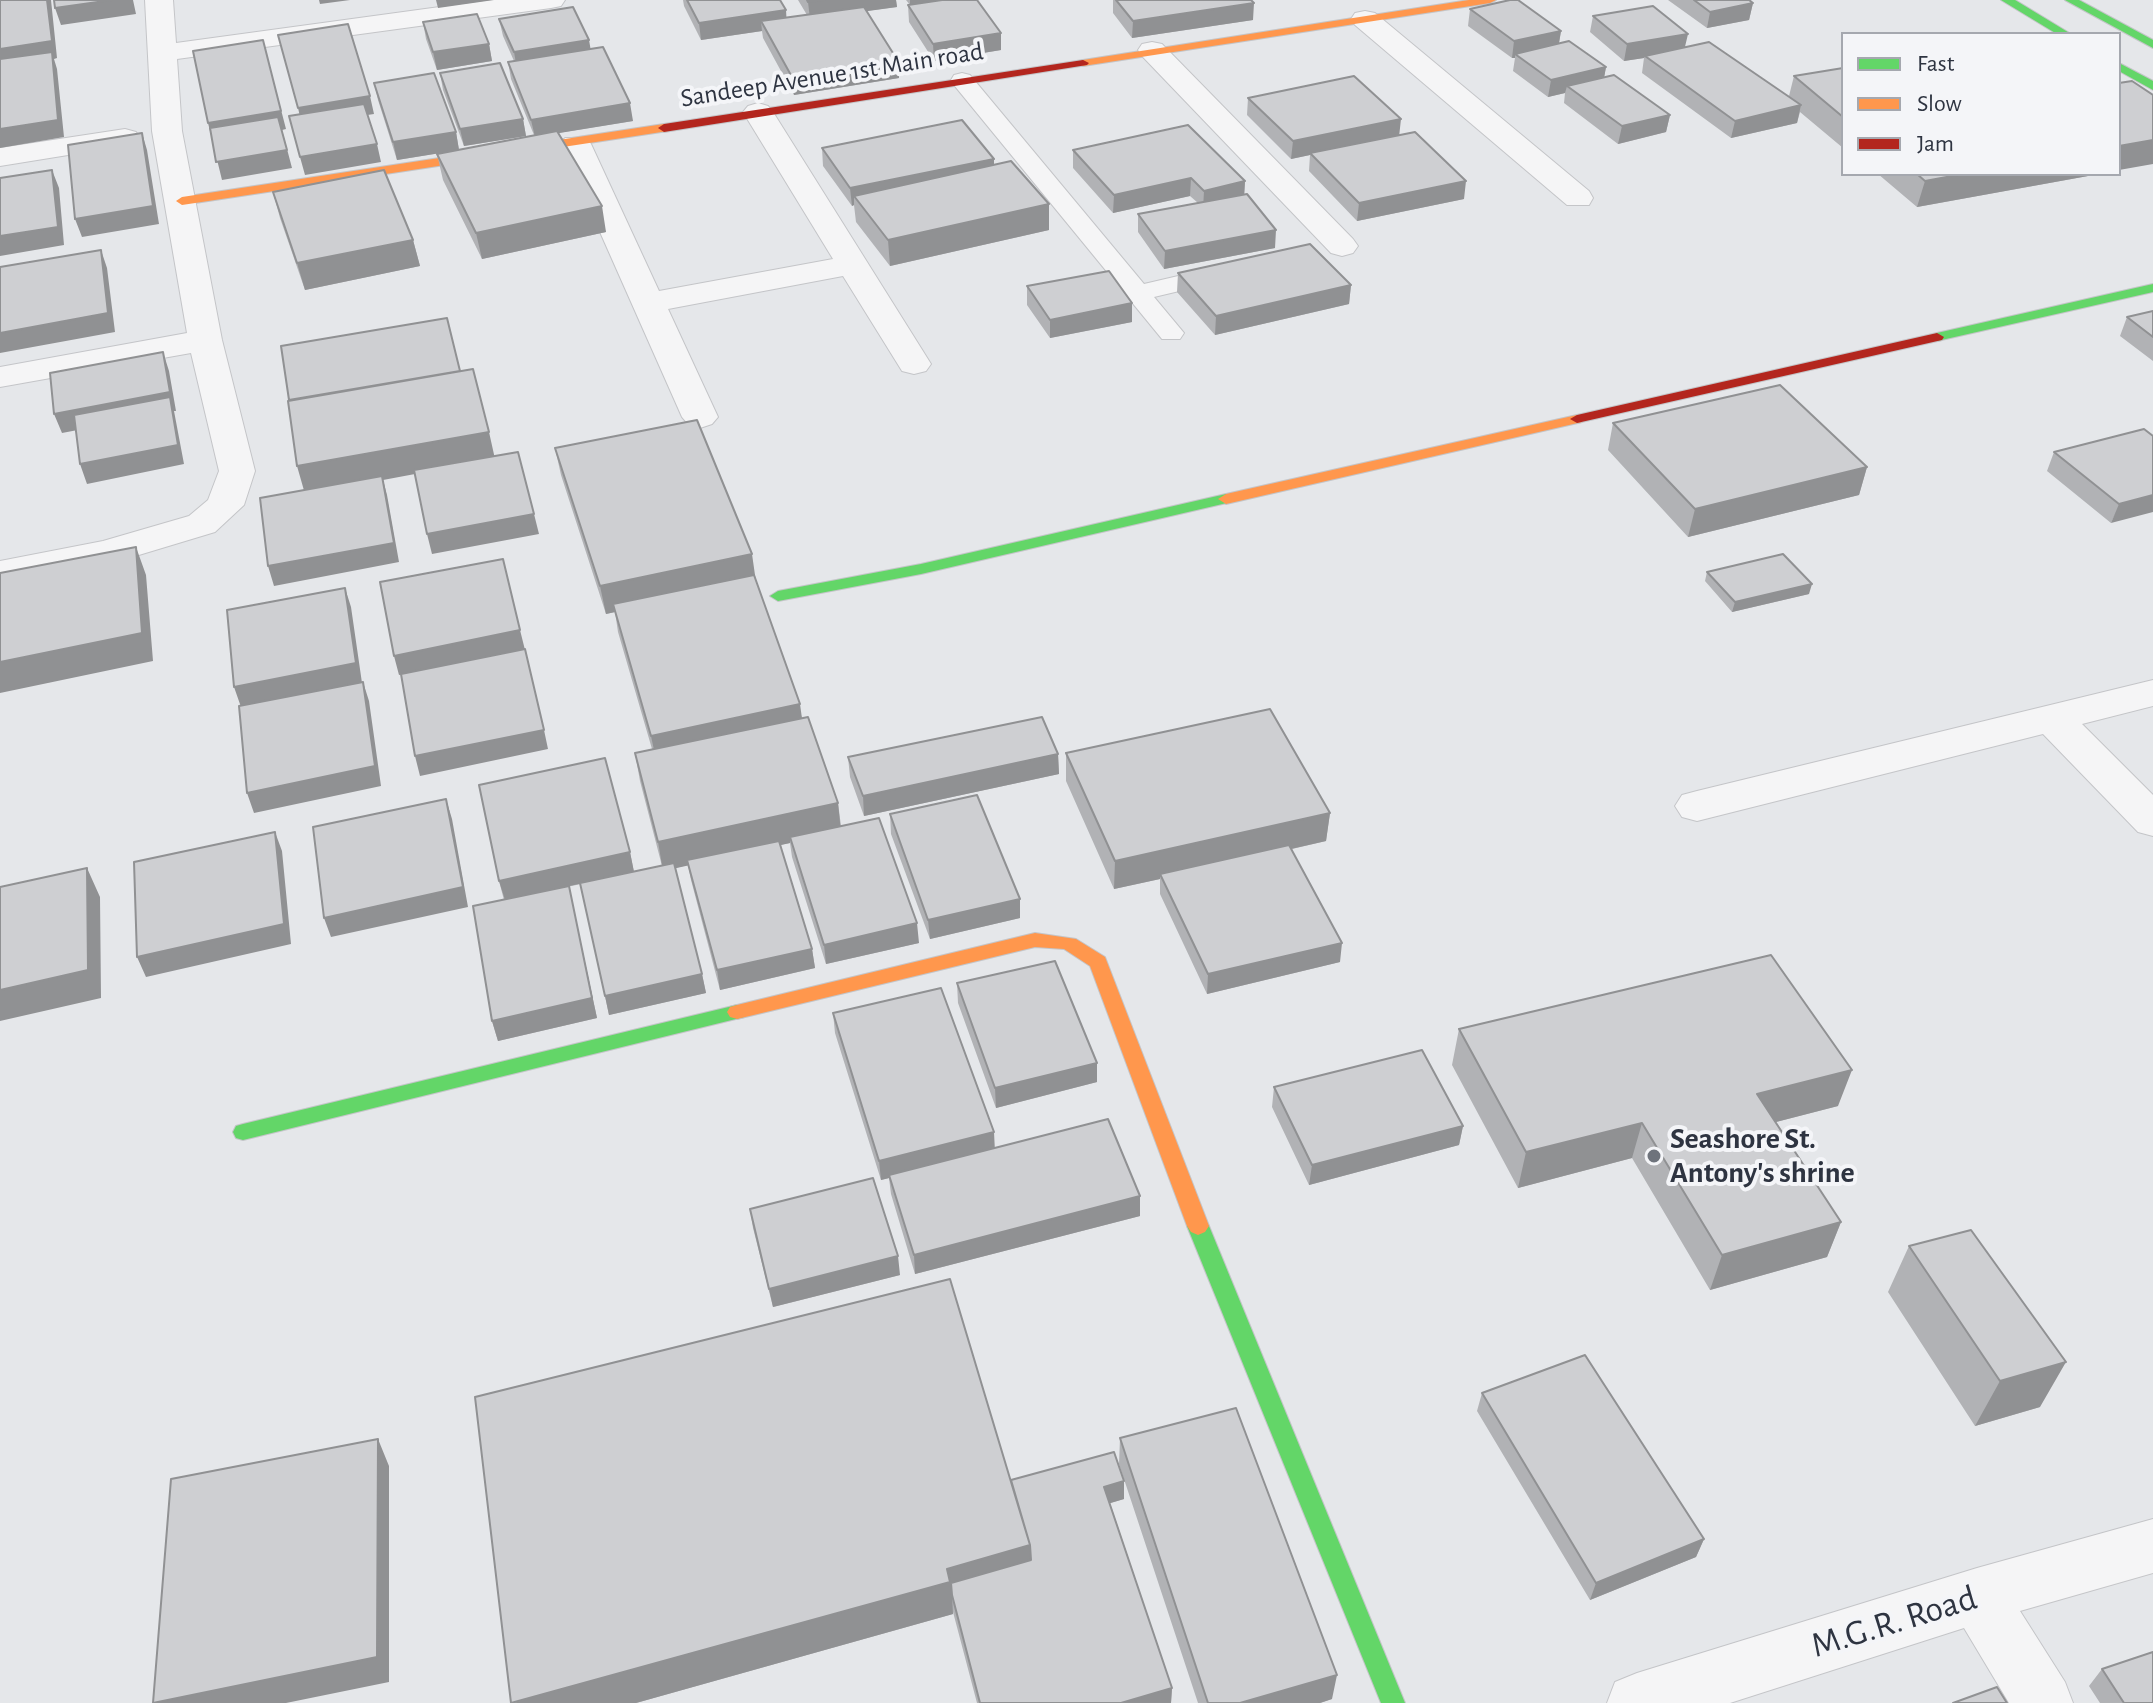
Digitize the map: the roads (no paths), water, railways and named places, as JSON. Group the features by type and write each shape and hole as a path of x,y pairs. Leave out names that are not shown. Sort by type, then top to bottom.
{"street":[{"path":"0,573 122,548 202,524 225,505 237,471 205,340 167,131 159,0"},
{"path":"161,53 551,0"},
{"name":"Sandeep Avenue 1st Main road","path":"182,201 576,144 758,112 1483,0"},
{"path":"2007,0 2062,32"},
{"path":"2071,0 2153,45"},
{"path":"1365,19 1578,198"},
{"path":"1152,50 1342,246"},
{"path":"2121,67 2153,86"},
{"path":"758,112 914,364"},
{"path":"0,157 167,131"},
{"path":"576,144 700,417"},
{"path":"647,303 851,265"},
{"path":"778,596 937,565 2153,288"},
{"path":"0,377 205,340"},
{"path":"1697,806 2153,693"},
{"path":"2052,718 2153,821"},
{"path":"243,1132 1035,940 1060,938 1083,946 1098,962 1218,1277 1393,1703"},
{"name":"M.G.R. Road","path":"1637,1703 1977,1596 2153,1546"},
{"path":"1977,1596 2043,1703"}],"lane":[{"path":"962,80 1171,333"},
{"path":"1137,293 1238,271"}],"place":[{"name":"Seashore St. Antony's shrine","path":"1654,1156"}]}
